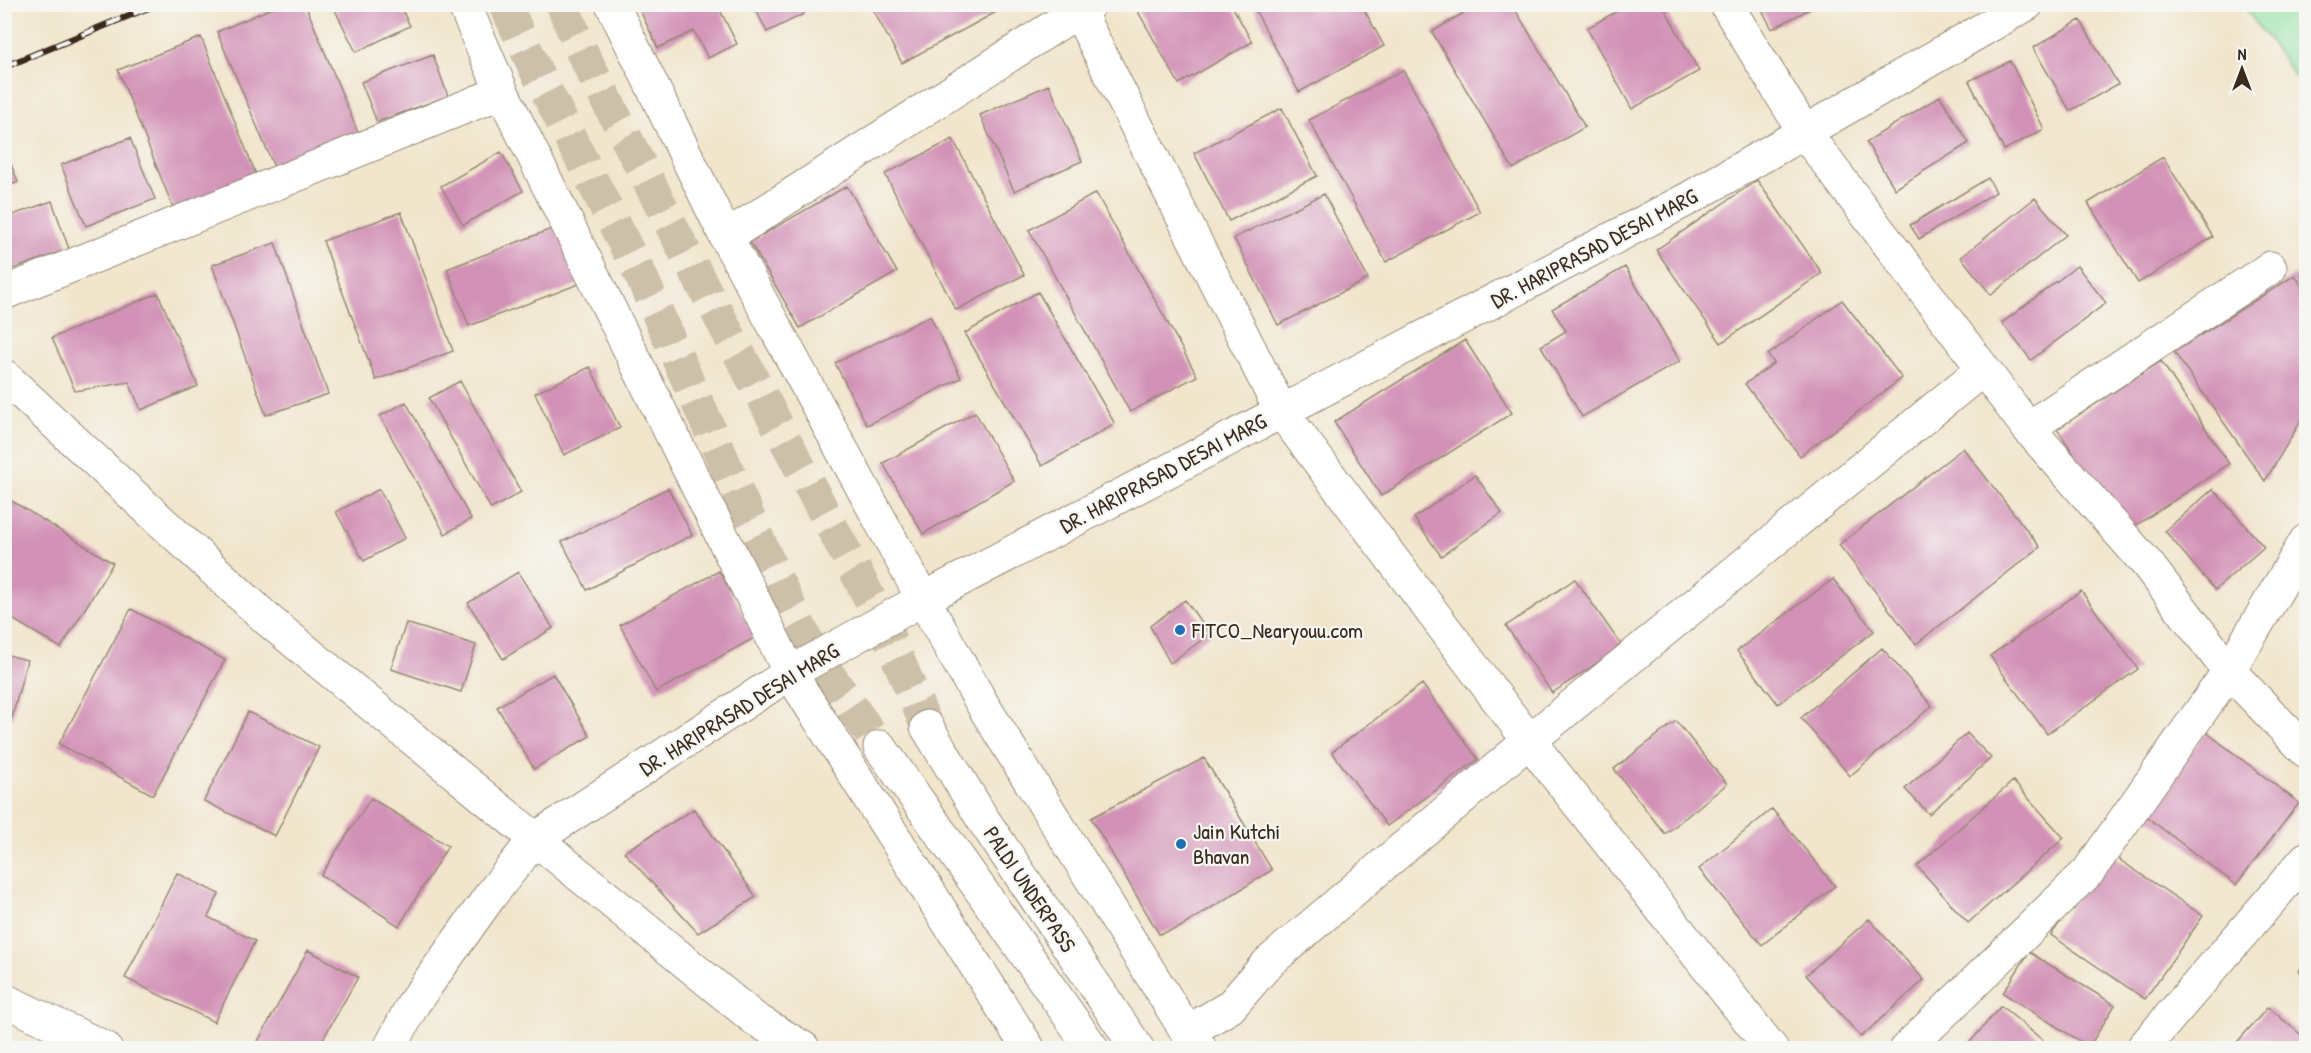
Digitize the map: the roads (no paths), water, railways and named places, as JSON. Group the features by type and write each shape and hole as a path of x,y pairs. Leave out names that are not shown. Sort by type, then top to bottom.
{"street":[{"path":"464,4 502,92 790,673 1028,1048"},
{"path":"612,4 726,237 923,599 984,707 1194,1040 1230,1007 1268,963 1529,741 1983,369"},
{"path":"1726,4 1805,133 2028,428 2148,565 2229,671 2307,751"},
{"name":"DR. HARIPRASAD DESAI MARG","path":"390,1048 413,1004 490,896 535,839 790,673 923,599 1688,200 2027,4"},
{"path":"726,237 1081,7 1281,411 1529,741 1771,1048"},
{"path":"4,293 502,92"},
{"path":"2028,428 2270,268"},
{"path":"4,376 268,620 755,1019 803,1048"},
{"path":"1907,1048 2088,872 2229,671 2307,541"},
{"name":"PALDI UNDERPASS","path":"927,727 984,821 1137,1048"},
{"path":"880,747 1092,1048"},
{"path":"2143,1048 2307,859"},
{"path":"4,1000 105,1048"}],"tunnel":[{"path":"505,4 536,71 641,276 774,574 812,651 880,747"},
{"path":"562,4 582,52 688,258 882,621 927,727"}],"railway":[{"path":"4,67 157,4"}],"place":[{"name":"FITCO_Nearyouu.com","path":"1180,630"},
{"name":"Jain Kutchi Bhavan","path":"1181,844"}]}
